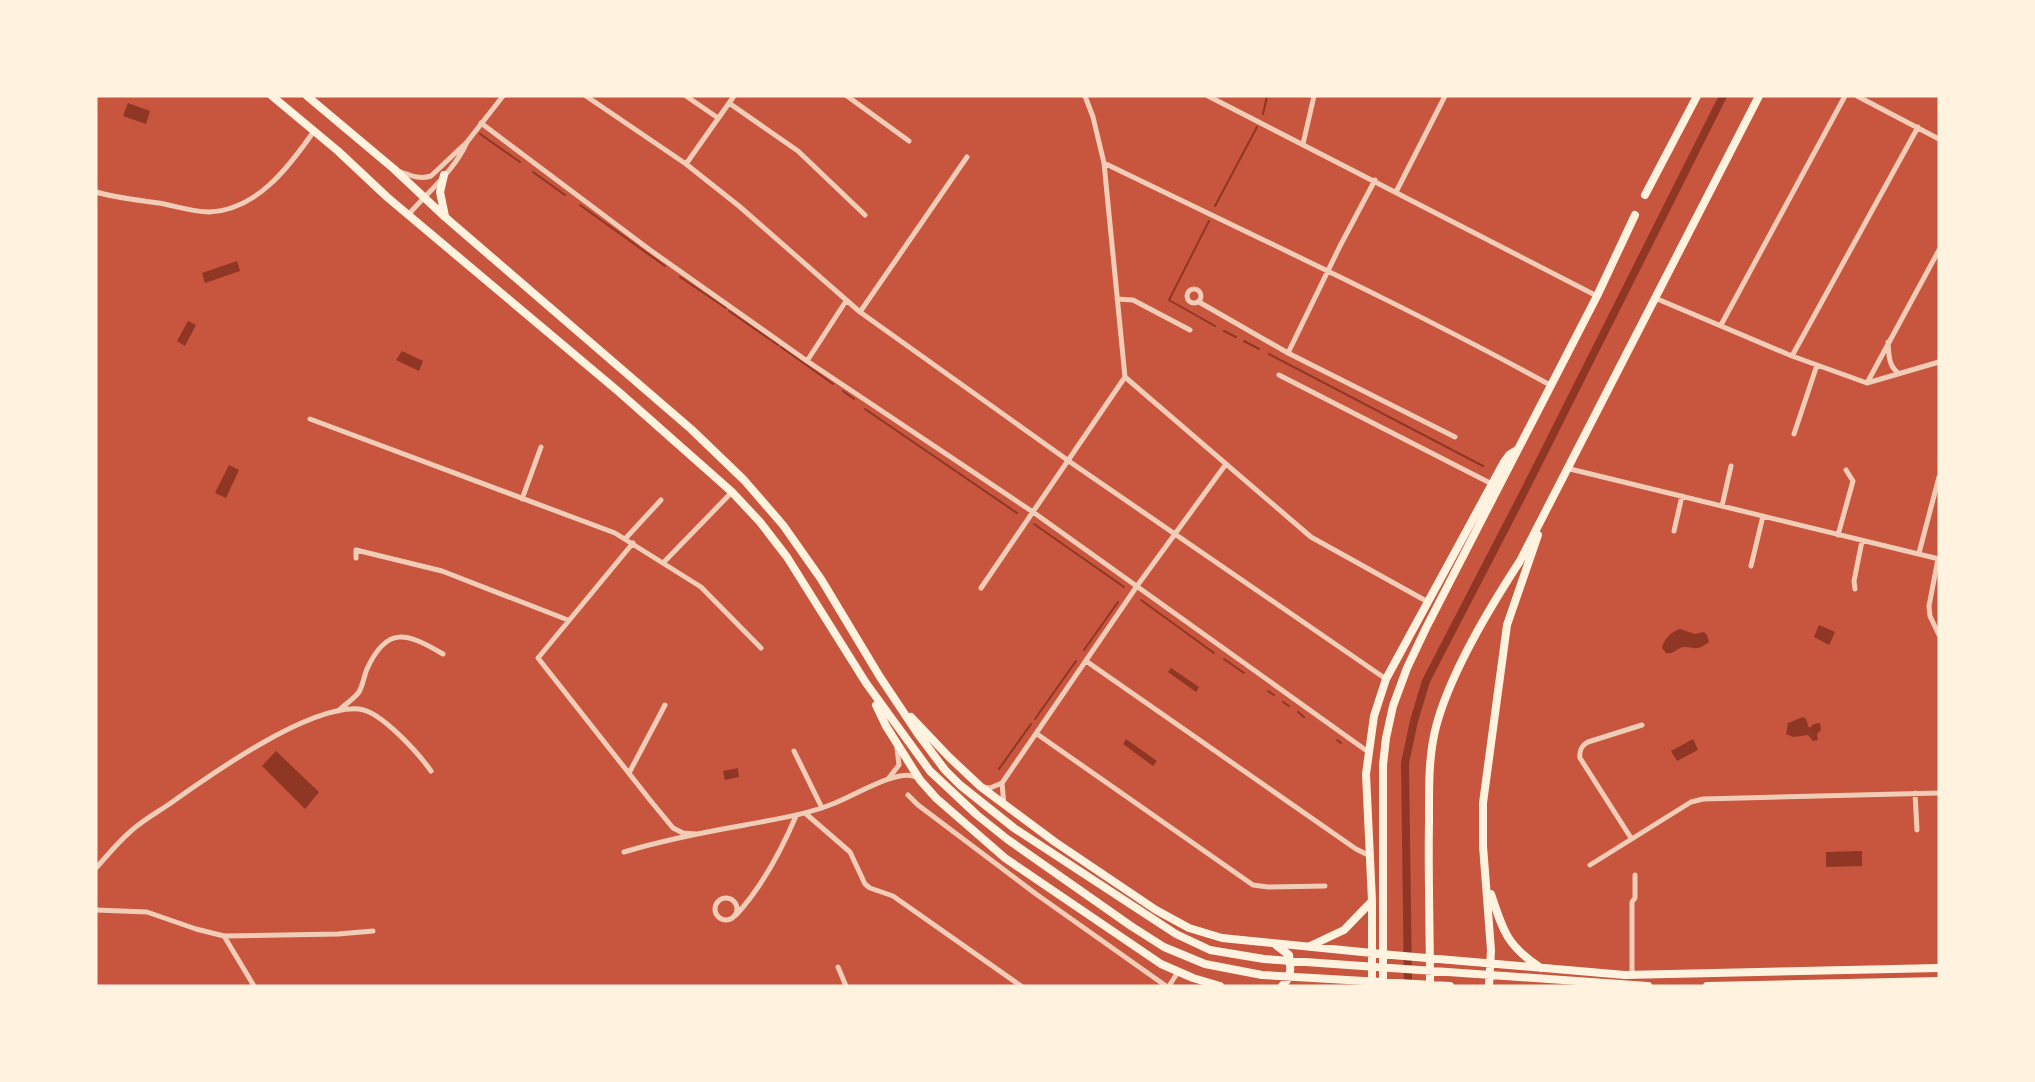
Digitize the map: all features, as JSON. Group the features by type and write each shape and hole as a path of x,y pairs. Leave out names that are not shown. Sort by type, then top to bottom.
{"highway":[{"path":"272,96 619,392 732,492 788,557 866,683 930,771 946,788 999,833 1139,931 1187,958 1226,969 1262,975 1450,986"},
{"path":"307,96 692,429 762,500 783,525 821,579 879,677 945,770 975,798 1014,828 1144,916 1191,943 1210,950 1264,959 1648,986"},
{"path":"1645,195 1697,96"},
{"path":"1430,986 1431,752 1437,723 1447,694 1542,517 1759,96"},
{"path":"444,176 440,192 445,217"},
{"path":"1383,986 1383,765 1393,706 1426,628 1552,386 1635,215"},
{"path":"1372,986 1372,901 1366,774 1374,716 1386,679 1492,484 1509,455 1519,449"},
{"path":"1490,986 1491,964 1483,846 1484,803 1507,625 1541,528 1542,517"},
{"path":"866,683 886,726 920,780 936,798 1005,858 1144,952 1178,972 1220,986"},
{"path":"900,707 905,708 949,757 1005,806 1156,910 1189,928 1222,938 1543,969 1632,972 1939,968"},
{"path":"1486,880 1504,932 1512,946 1543,969"},
{"path":"1308,947 1344,930 1372,901"},
{"path":"1276,945 1289,955 1292,970 1282,986"},
{"path":"1552,986 1552,983 1562,974 1571,970"},
{"path":"1707,986 1939,981"}],"street":[{"path":"394,169 416,178 430,176 466,142 503,96"},
{"path":"586,96 686,164 739,206 860,312 1069,461 1386,679"},
{"path":"686,96 718,118"},
{"path":"686,164 734,96"},
{"path":"847,96 909,141"},
{"path":"981,588 1125,377 1104,163 1093,117 1085,96"},
{"path":"1208,96 1219,99 1597,296"},
{"path":"1303,144 1314,96"},
{"path":"1396,192 1444,96"},
{"path":"1721,325 1845,96"},
{"path":"1857,96 1939,139"},
{"path":"729,103 798,151 865,215"},
{"path":"481,123 650,250 807,361 1033,512 1368,751"},
{"path":"1792,356 1918,127"},
{"path":"96,192 208,212 227,209 243,204 262,192 296,156 314,131"},
{"path":"409,214 444,176 464,149 466,142"},
{"path":"860,312 967,157"},
{"path":"1104,163 1328,270 1552,386"},
{"path":"1288,353 1375,180"},
{"path":"1867,383 1888,340 1939,250"},
{"path":"1655,298 1792,356 1867,383 1939,362"},
{"path":"1117,299 1133,300 1190,330"},
{"path":"807,361 846,301"},
{"path":"1199,302 1288,353 1455,437"},
{"path":"1888,340 1888,355 1892,368 1898,373"},
{"path":"1794,434 1817,365"},
{"path":"1279,375 1492,484"},
{"path":"1125,377 1311,537 1428,602"},
{"path":"310,419 625,538 709,594 761,648"},
{"path":"522,499 541,447"},
{"path":"981,787 990,788 1002,783 1137,586 1226,464"},
{"path":"1722,506 1731,466"},
{"path":"1566,468 1939,559 1929,606 1930,616 1939,634"},
{"path":"1838,535 1853,481 1846,470"},
{"path":"1919,553 1939,477"},
{"path":"664,562 732,492"},
{"path":"1674,531 1682,496"},
{"path":"625,538 661,500"},
{"path":"1751,566 1763,516"},
{"path":"1855,589 1854,581 1862,541"},
{"path":"633,543 538,658 673,828 683,833 696,834"},
{"path":"356,558 356,550 442,571 568,620"},
{"path":"338,711 359,692 377,651 389,640 402,636 411,637 443,654"},
{"path":"1086,661 1356,849 1370,856"},
{"path":"629,773 665,705"},
{"path":"96,868 131,831 199,783 299,724 338,711 360,709 374,716 417,751 431,771"},
{"path":"1631,838 1580,758 1580,754 1582,747 1588,742 1642,724"},
{"path":"1037,734 1253,885 1325,886"},
{"path":"886,780 895,772 900,760 896,741"},
{"path":"794,751 822,808"},
{"path":"624,852 696,834 796,816 822,808 886,780 906,774 911,774 920,780"},
{"path":"1002,783 1005,806"},
{"path":"1590,865 1691,802 1703,799 1939,793"},
{"path":"1915,794 1917,830"},
{"path":"908,795 1036,894 1168,986 1178,972"},
{"path":"805,813 850,852 865,884 893,896 1021,986"},
{"path":"750,896 744,901 723,898 718,900 714,909 715,914 726,920 735,915 750,896 783,845 796,816"},
{"path":"1632,972 1632,902 1635,898 1635,875"},
{"path":"731,899 736,906 735,915"},
{"path":"96,910 147,912 224,936 316,935 373,931"},
{"path":"224,936 254,986"},
{"path":"838,967 846,986"}],"shaded area":[{"path":"128,103 150,111 146,124 123,116"},
{"path":"237,261 240,271 205,283 202,273"},
{"path":"188,321 196,325 185,346 177,341"},
{"path":"402,351 423,361 419,371 396,360"},
{"path":"229,465 239,470 226,498 215,493"},
{"path":"1819,625 1835,632 1829,645 1814,637"},
{"path":"1680,629 1695,634 1704,632 1709,642 1704,646 1684,647 1672,653 1666,653 1662,648 1664,642"},
{"path":"1171,668 1199,687 1196,692 1168,672"},
{"path":"1803,717 1809,728 1820,723 1821,730 1817,734 1818,740 1813,741 1808,735 1793,737 1786,734 1788,723"},
{"path":"1126,739 1157,761 1153,766 1123,744"},
{"path":"1693,739 1698,750 1677,761 1671,751"},
{"path":"276,751 319,792 305,809 262,766"},
{"path":"738,768 739,777 725,780 723,771"},
{"path":"1862,851 1862,866 1826,867 1826,852"}],"waterway":[{"path":"1263,114 1267,96"},
{"path":"1408,986 1405,763 1426,681 1723,96"},
{"path":"1215,206 1257,127"},
{"path":"480,134 520,162"},
{"path":"533,172 565,195"},
{"path":"580,205 665,266"},
{"path":"1209,221 1169,300 1215,326"},
{"path":"680,277 726,308"},
{"path":"729,311 778,345"},
{"path":"1224,331 1236,337"},
{"path":"1244,341 1259,349"},
{"path":"781,347 833,384"},
{"path":"1269,354 1483,466"},
{"path":"843,391 854,399"},
{"path":"865,409 1017,513"},
{"path":"1034,524 1124,587"},
{"path":"1141,600 1214,653"},
{"path":"1084,650 1118,602"},
{"path":"1224,659 1244,673"},
{"path":"1035,719 1076,661"},
{"path":"1268,691 1274,695"},
{"path":"1283,702 1289,706"},
{"path":"1298,712 1304,717"},
{"path":"999,769 1031,724"},
{"path":"1337,740 1341,743"}]}
